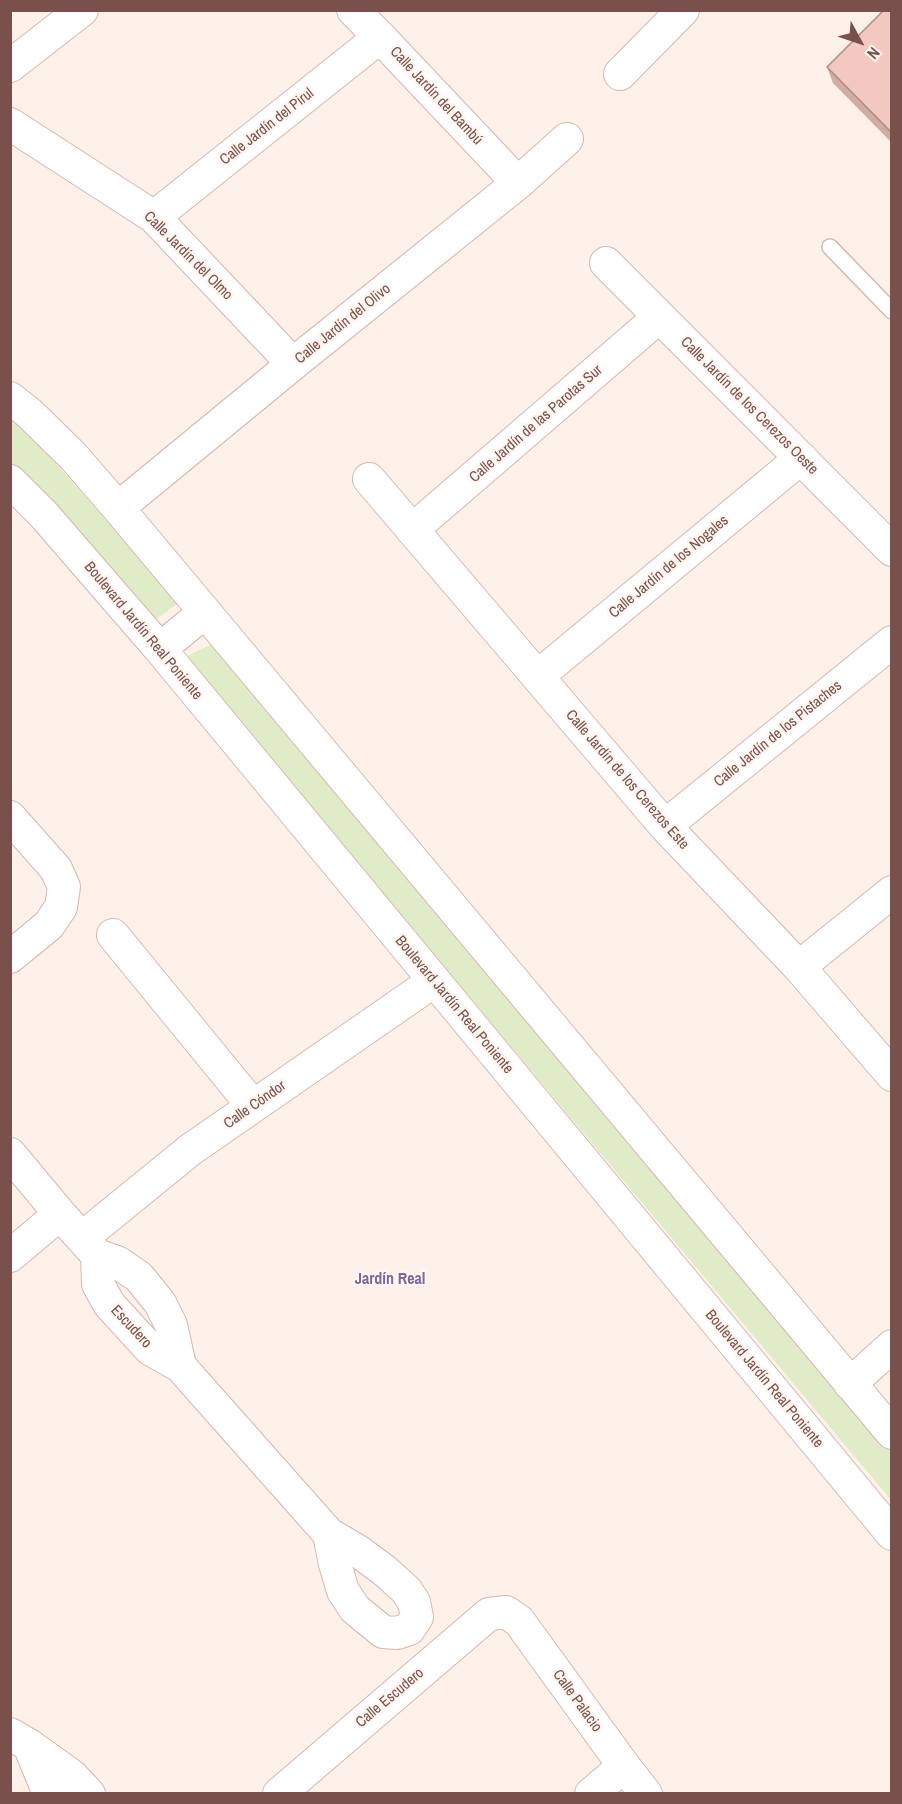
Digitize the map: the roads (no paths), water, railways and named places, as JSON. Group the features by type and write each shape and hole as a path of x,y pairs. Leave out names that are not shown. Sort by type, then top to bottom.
{"street":[{"path":"10,66 82,10"},
{"name":"Calle Jardín del Bambú","path":"353,10 518,183"},
{"path":"620,74 670,15"},
{"name":"Calle Jardín del Pirul","path":"154,217 380,37"},
{"name":"Calle Jardín del Olmo","path":"10,124 154,217 293,364"},
{"name":"Calle Jardín del Olivo","path":"118,508 518,183 567,139"},
{"name":"Calle Jardín de los Cerezos Oeste","path":"606,263 891,550"},
{"name":"Calle Jardín de las Parotas Sur","path":"412,530 659,317"},
{"path":"10,398 73,456 118,508 890,1429"},
{"name":"Calle Jardín de los Nogales","path":"537,676 801,458"},
{"name":"Calle Jardín de los Cerezos Este","path":"369,479 665,826 799,967 891,1075"},
{"name":"Boulevard Jardín Real Poniente","path":"10,481 44,515 160,649 891,1534"},
{"path":"160,649 205,612"},
{"name":"Calle Jardín de los Pistaches","path":"665,826 891,642"},
{"path":"10,817 56,869 64,887 62,907 49,925 10,957"},
{"path":"799,967 891,892"},
{"path":"113,935 253,1106"},
{"name":"Calle Cóndor","path":"89,1247 190,1150 434,981"},
{"path":"10,1154 89,1247"},
{"path":"10,1256 60,1214"},
{"name":"Escudero","path":"89,1247 98,1284 109,1304 150,1349 180,1366 329,1534"},
{"path":"850,1384 891,1346"},
{"name":"Calle Palacio","path":"506,1612 519,1621 646,1794"},
{"name":"Calle Escudero","path":"279,1794 489,1614 506,1612"},
{"path":"20,1740 49,1794"},
{"path":"20,1740 71,1775 89,1794"},
{"path":"591,1794 624,1766"}],"lane":[{"path":"830,248 891,311"}],"district":[{"name":"Jardín Real","path":"390,1280"}]}
